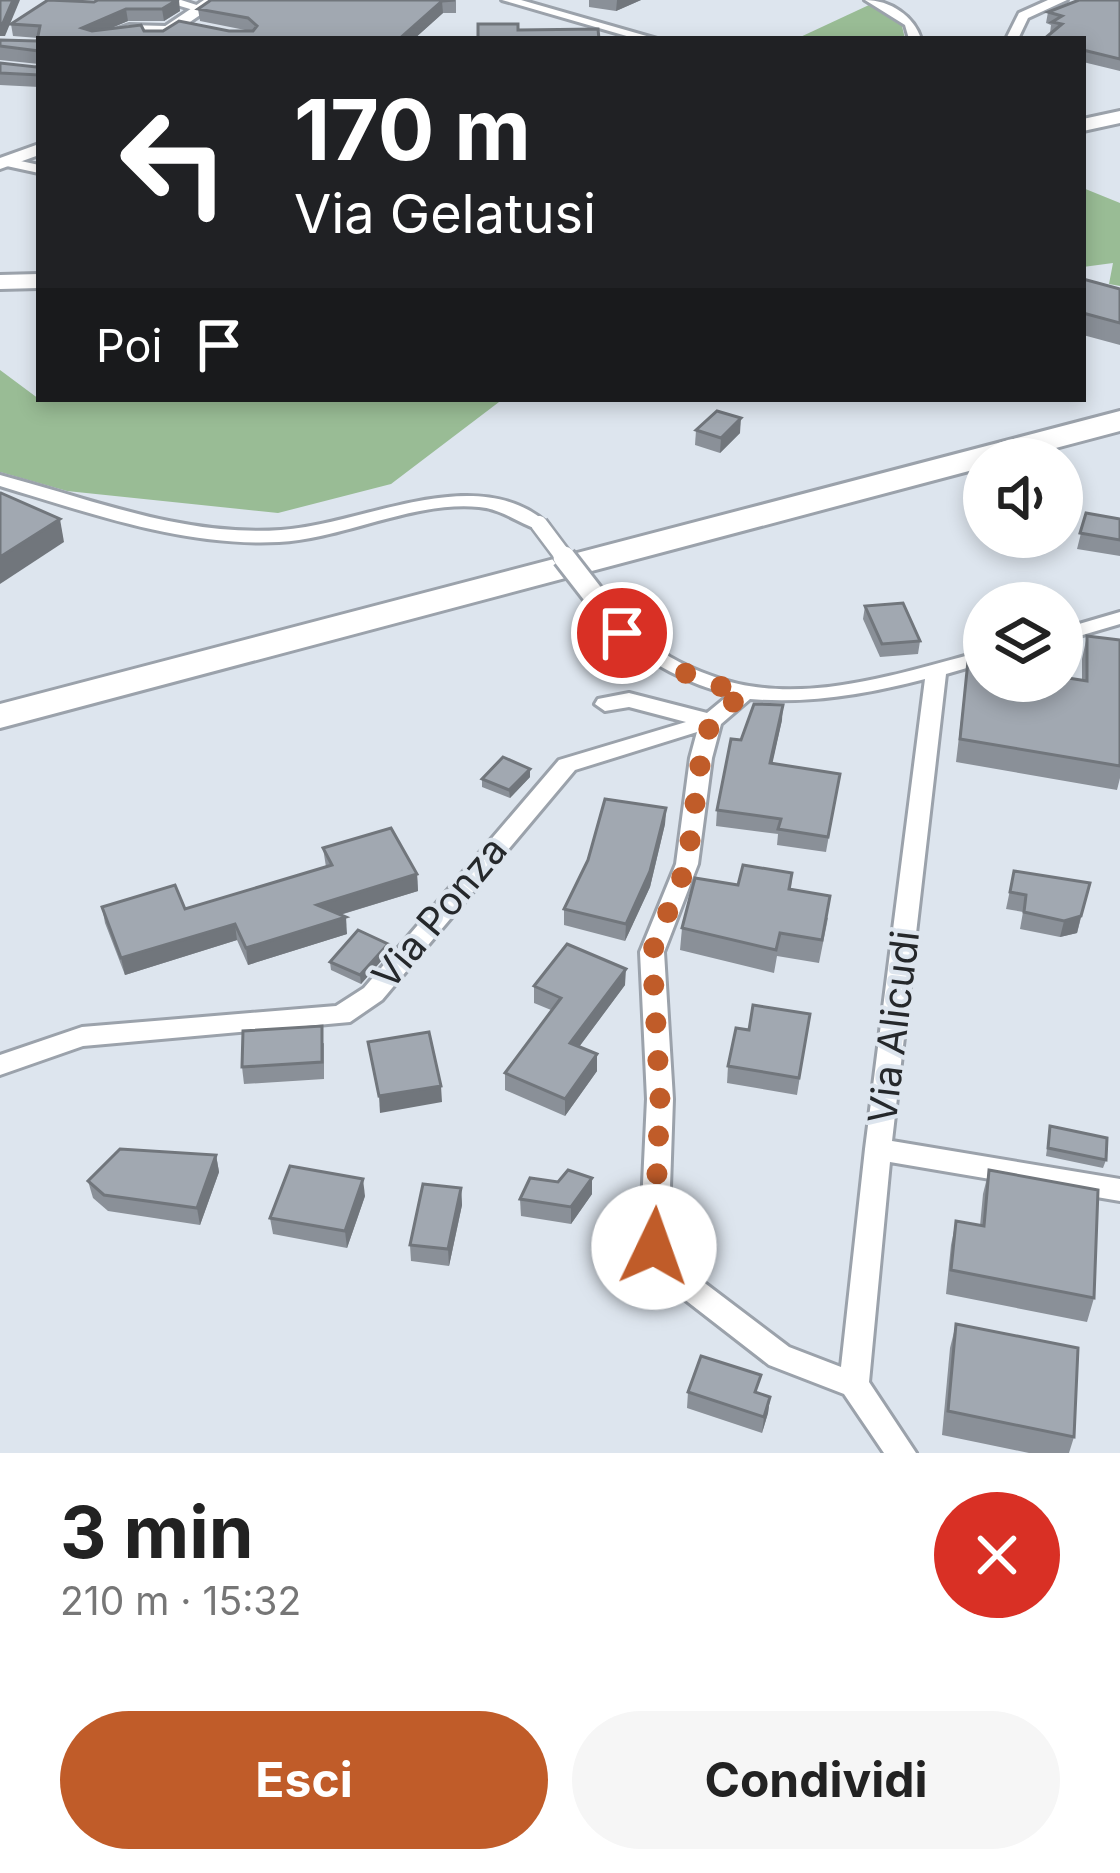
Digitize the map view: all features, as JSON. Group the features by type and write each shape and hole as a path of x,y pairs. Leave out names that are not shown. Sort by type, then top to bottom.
{"highway":[{"path":"0,716 1120,421"},
{"path":"1083,441 1120,431"},
{"path":"1083,452 1120,442"},
{"path":"0,730 963,473"},
{"path":"0,742 963,485"}],"main road":[{"path":"1086,124 1120,118"},
{"path":"0,282 36,281"}],"street":[{"path":"166,0 207,4"},
{"path":"508,0 640,36"},
{"path":"1013,36 1017,18 1030,8 1061,0"},
{"path":"882,2 910,23 914,36"},
{"path":"164,31 207,4"},
{"path":"104,36 129,29 206,30"},
{"path":"3,163 36,150"},
{"path":"3,163 36,169"},
{"path":"0,480 229,534 284,536 440,504 487,501 524,512 539,524 622,633 651,657 684,675 744,693 817,697 963,663"},
{"path":"1083,628 1120,618"},
{"name":"Via Alicudi","path":"854,1385 936,670"},
{"path":"744,693 711,721 701,758 687,864 652,952 660,1099 654,1247 668,1270 779,1355 854,1385 901,1453"},
{"path":"605,704 629,700 711,721"},
{"name":"Via Ponza","path":"0,1065 98,1035 341,1015 373,994 567,765 711,721"},
{"path":"878,1149 1120,1190"}],"green space":[{"path":"869,5 902,26 904,36 802,36"},
{"path":"1086,189 1120,203 1120,286 1109,284 1113,263 1086,267"},
{"path":"0,370 36,397 36,402 499,402 391,484 278,513 67,491 0,472"}],"building":[{"path":"0,0 13,0 0,24"},
{"path":"48,0 177,0 162,9 126,9 82,28 92,31 141,25 144,31 163,31 179,21 253,31 257,26 248,18 198,9 211,0 455,0 442,1 402,36 38,36 40,26 11,24"},
{"path":"1079,0 1120,0 1120,59 1086,51 1086,36 1048,36 1062,24 1052,22 1062,16 1048,12"},
{"path":"478,24 518,24 518,30 598,29 599,36 478,36"},
{"path":"0,40 36,41 36,51 0,46"},
{"path":"0,63 36,67 36,75 0,73"},
{"path":"1086,280 1120,289 1120,323 1086,314"},
{"path":"717,411 741,418 721,438 696,430"},
{"path":"1,493 60,519 0,557"},
{"path":"1086,513 1120,519 1120,540 1083,534"},
{"path":"903,603 920,641 882,644 865,606"},
{"path":"1087,636 1120,640 1120,766 960,739 964,702 1083,702 1083,680 1087,681"},
{"path":"754,704 783,705 770,763 840,774 828,837 778,829 781,819 717,810 731,739 741,740"},
{"path":"503,757 530,769 509,790 482,779"},
{"path":"605,799 666,808 650,871 626,924 564,909 588,860"},
{"path":"391,828 417,874 317,905 346,917 246,948 235,924 121,958 102,907 175,885 185,909 332,865 323,848"},
{"path":"743,865 792,873 789,889 830,896 822,940 780,933 776,950 682,928 695,878 738,885"},
{"path":"1014,871 1090,883 1081,916 1064,921 1024,912 1026,895 1010,892"},
{"path":"358,930 388,944 360,975 330,962"},
{"path":"567,944 626,969 570,1043 597,1054 565,1099 505,1073 561,998 534,986"},
{"path":"753,1005 810,1014 799,1078 728,1066 736,1028 749,1030"},
{"path":"322,1026 322,1062 242,1067 243,1031"},
{"path":"429,1032 441,1086 379,1096 368,1042"},
{"path":"1050,1126 1107,1138 1106,1160 1048,1148"},
{"path":"120,1149 216,1155 197,1208 104,1195 88,1181"},
{"path":"290,1166 363,1179 345,1231 270,1218"},
{"path":"568,1170 592,1178 571,1207 520,1199 530,1178 558,1182"},
{"path":"989,1170 1098,1190 1094,1298 951,1270 956,1221 984,1226"},
{"path":"423,1184 461,1188 448,1249 410,1245"},
{"path":"956,1324 1078,1348 1074,1437 948,1411"},
{"path":"701,1356 761,1375 755,1392 770,1397 764,1417 688,1392"}],"route":[{"path":"622,633 651,657 684,675 744,693 711,721 701,758 687,864 652,952 660,1099 654,1247"}]}
